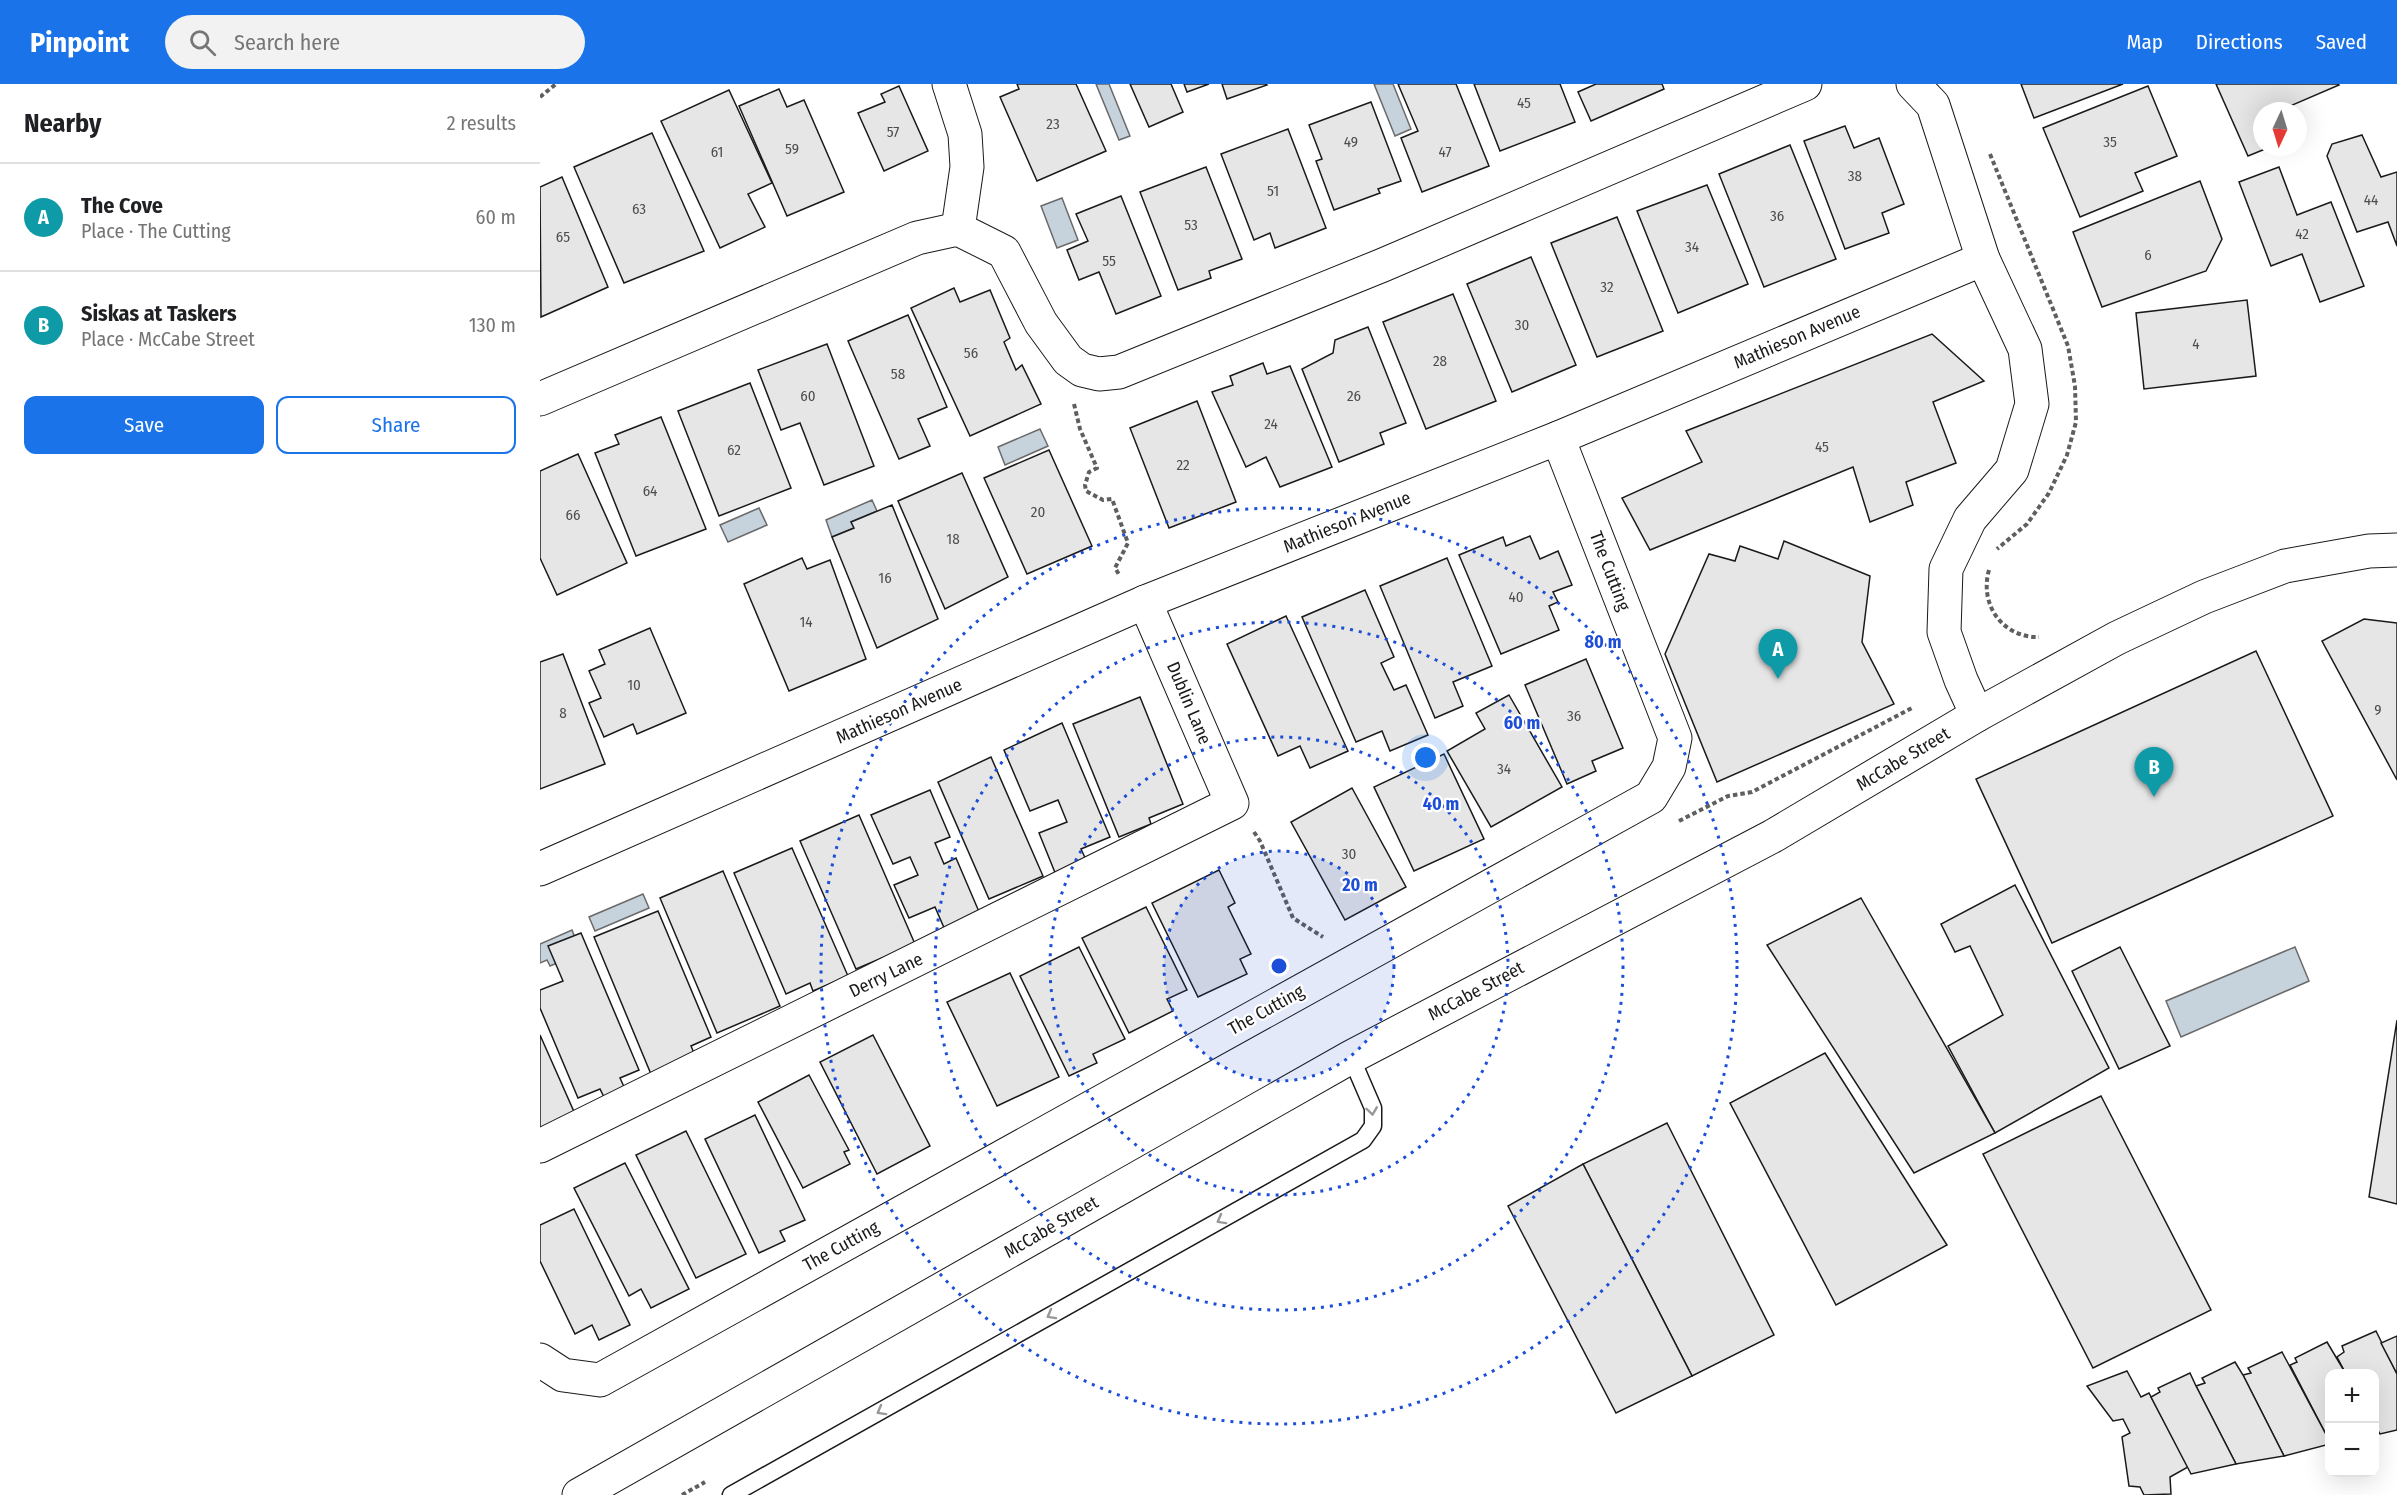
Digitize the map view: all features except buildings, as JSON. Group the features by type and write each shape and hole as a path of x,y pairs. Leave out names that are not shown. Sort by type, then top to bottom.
{"street":[{"path":"949,84 965,134 967,167 958,229"},
{"path":"540,399 917,238 958,229 1004,252 1041,323 1068,360 1082,370 1119,372 1383,265 1805,84"},
{"path":"1913,84 1933,105 1983,259 2025,349 2032,404 2012,470 1970,519 1946,569 1944,632 1961,680 1977,715"},
{"name":"Mathieson Avenue","path":"540,869 1145,602 1558,438 1983,259"},
{"name":"The Cutting","path":"540,1360 563,1375 600,1380 1651,797 1669,767 1675,738 1558,438"},
{"name":"McCabe Street","path":"579,1495 1351,1057 1773,837 1977,715 2117,638 2204,597 2285,566 2369,551 2397,550"},
{"name":"Dublin Lane","path":"1145,602 1232,803"},
{"name":"Derry Lane","path":"540,1146 1232,803"}],"lane":[{"path":"731,1495 1363,1140 1373,1126 1373,1108 1351,1057"}],"path":[{"path":"540,97 556,84"},
{"path":"1080,429 1097,468 1089,472 1085,485 1086,491 1102,500 1112,499 1128,543 1115,568"},
{"path":"1260,841 1293,918 1328,940"}],"shaded area":[{"path":"1096,84 1109,84 1130,136 1119,140"},
{"path":"1374,84 1393,84 1411,129 1395,136"},
{"path":"1062,198 1078,240 1057,248 1041,206"},
{"path":"1040,429 1048,446 1005,465 998,447"},
{"path":"872,500 877,511 851,522 854,528 832,537 826,520"},
{"path":"759,508 767,525 728,542 720,525"},
{"path":"643,894 649,908 595,931 589,917"},
{"path":"572,930 581,953 550,966 547,960 540,963 540,944"},
{"path":"2295,947 2309,981 2181,1037 2166,1001"}],"place":[{"name":"The Cove","path":"1778,679"},
{"name":"Siskas at Taskers","path":"2154,797"}]}
